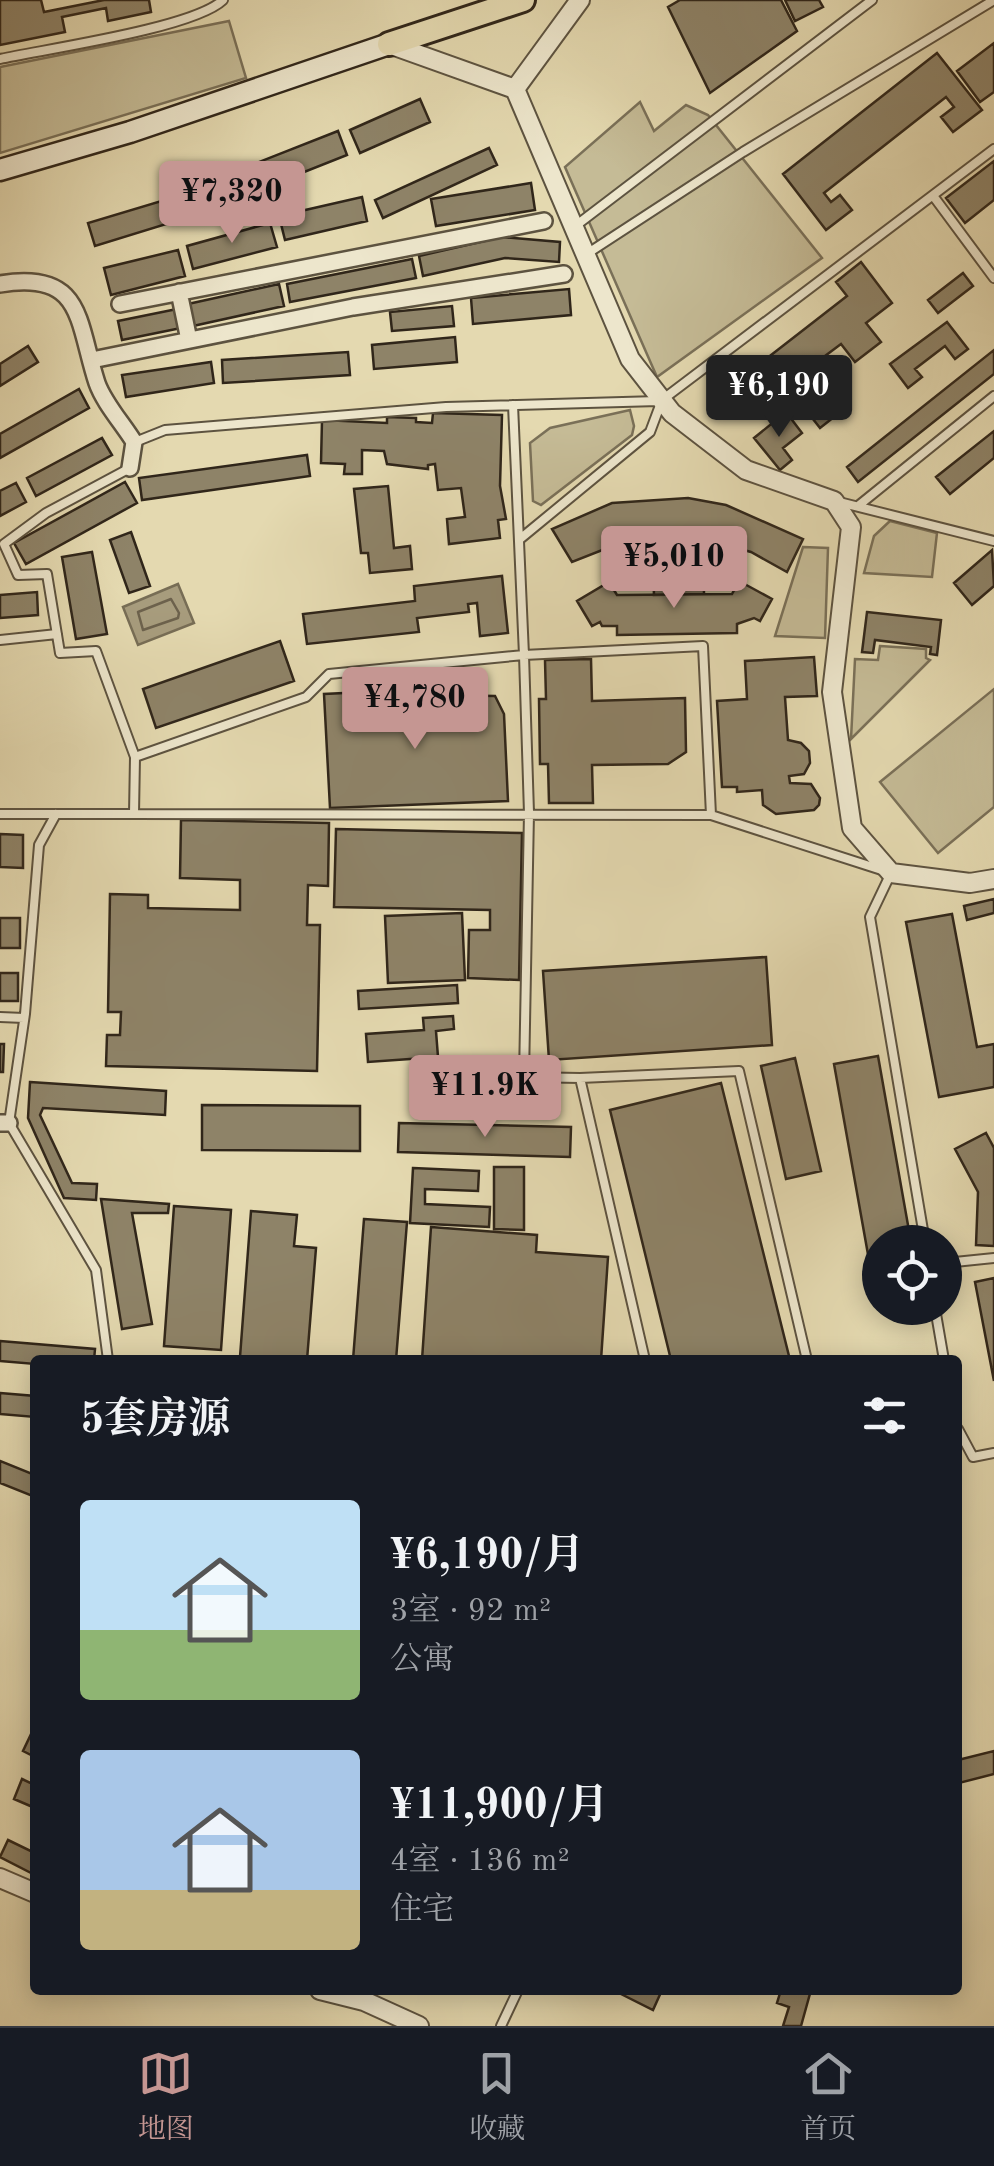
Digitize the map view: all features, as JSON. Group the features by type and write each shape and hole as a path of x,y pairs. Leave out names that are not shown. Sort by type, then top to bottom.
{"main road":[{"path":"0,170 130,132 523,0"}],"street":[{"path":"515,88 580,0"},
{"path":"389,44 515,88 630,359 672,413 746,470 834,501 851,527 832,692 852,828 890,873 970,883 994,878"},
{"path":"120,304 544,221"},
{"path":"92,360 352,307 564,274"},
{"path":"0,284 40,281 64,294 73,306 98,386 134,442 130,468"},
{"path":"180,292 189,340"},
{"path":"0,1878 30,1891"},
{"path":"340,1995 364,2001 419,2026"}],"lane":[{"path":"0,58 185,20 223,0"},
{"path":"574,227 872,0"},
{"path":"586,255 742,152 994,0"},
{"path":"520,539 650,432 662,400 994,149"},
{"path":"934,197 994,278"},
{"path":"858,506 994,396"},
{"path":"134,442 165,430 446,407 662,400"},
{"path":"514,405 529,813 524,1077 739,1071 806,1355"},
{"path":"130,468 46,513 2,546 18,574 47,574 60,652 96,652 134,756 134,814"},
{"path":"834,501 994,541"},
{"path":"0,640 57,634"},
{"path":"134,756 306,697 329,674 524,655 703,646 711,815"},
{"path":"0,814 711,815 890,873 870,917 921,1225"},
{"path":"56,814 39,845 24,1018 4,1123 96,1270 107,1355"},
{"path":"0,1017 24,1018"},
{"path":"580,1078 644,1355"},
{"path":"962,1261 994,1258"},
{"path":"939,1325 943,1355"},
{"path":"962,1437 974,1457 994,1453"},
{"path":"502,2026 516,1995"}],"shaded area":[{"path":"229,21 246,78 0,153 0,67"},
{"path":"640,102 654,131 686,105 708,115 822,258 657,377 565,167"},
{"path":"630,410 632,435 541,505 533,501 530,443 550,428"},
{"path":"890,521 937,533 932,577 864,573 874,536"},
{"path":"803,547 828,548 825,638 775,636"},
{"path":"880,646 926,649 926,658 930,660 851,739 855,659 878,660"},
{"path":"994,689 994,807 938,853 880,782"}],"water":[{"path":"178,584 194,623 138,645 123,607"}],"building":[{"path":"0,0 41,0 44,12 104,0 149,0 151,12 108,21 106,8 62,17 65,32 0,45"},
{"path":"680,0 781,0 797,31 710,93 668,7"},
{"path":"785,0 819,0 823,7 795,21"},
{"path":"994,43 994,92 980,102 957,71"},
{"path":"937,53 982,110 953,132 941,117 954,107 946,97 824,193 831,202 840,195 852,210 826,230 783,174"},
{"path":"420,99 430,122 360,153 350,130"},
{"path":"338,131 347,155 231,201 221,177"},
{"path":"489,148 497,165 383,218 375,200"},
{"path":"994,161 994,200 965,223 946,198"},
{"path":"531,183 535,210 436,226 431,199"},
{"path":"208,187 215,209 95,246 88,223"},
{"path":"362,197 367,221 285,240 279,216"},
{"path":"270,223 277,247 193,269 187,246"},
{"path":"502,237 560,242 559,262 505,258 423,276 419,256"},
{"path":"178,250 185,276 111,295 104,268"},
{"path":"412,259 416,278 290,302 287,284"},
{"path":"861,262 892,303 866,323 881,342 855,362 841,344 813,365 843,403 836,409 839,413 820,428 766,359 847,296 836,282"},
{"path":"963,273 973,286 938,313 928,300"},
{"path":"279,284 284,306 193,326 188,304"},
{"path":"569,289 571,315 473,324 471,298"},
{"path":"452,306 454,326 392,331 390,312"},
{"path":"177,309 181,328 122,340 118,321"},
{"path":"947,322 968,349 955,359 945,346 915,369 922,377 908,388 890,364"},
{"path":"455,337 457,362 374,369 372,345"},
{"path":"28,346 38,362 0,386 0,364"},
{"path":"994,350 994,374 858,482 847,467"},
{"path":"348,352 350,375 223,383 222,360"},
{"path":"211,362 214,383 126,397 122,375"},
{"path":"79,389 89,408 0,458 0,434"},
{"path":"786,412 802,433 783,448 792,460 780,470 754,438"},
{"path":"433,413 502,415 500,486 506,519 498,520 500,538 449,544 447,519 465,517 461,488 438,490 435,464 428,465 428,469 387,464 384,451 362,450 362,474 344,474 345,464 321,463 322,420 387,423 387,417 432,423"},
{"path":"994,431 994,458 950,494 936,477"},
{"path":"102,438 112,455 36,496 27,478"},
{"path":"307,455 310,476 142,500 139,478"},
{"path":"125,482 137,503 26,564 14,543"},
{"path":"16,483 26,502 0,516 0,491"},
{"path":"388,486 394,548 410,546 412,569 370,573 368,553 361,553 354,489"},
{"path":"688,498 726,505 803,539 787,572 751,552 703,539 704,594 654,595 652,538 615,545 572,562 552,529 612,503"},
{"path":"131,532 150,586 129,593 110,540"},
{"path":"992,550 994,586 972,605 954,583"},
{"path":"92,552 107,634 76,639 62,557"},
{"path":"502,576 508,633 480,636 477,603 468,604 469,612 417,618 419,632 307,644 303,614 415,601 414,586"},
{"path":"739,581 772,599 760,621 754,618 737,624 737,633 617,635 617,626 602,626 600,622 592,626 577,601 609,582 617,595 732,594"},
{"path":"37,592 38,615 0,618 0,595"},
{"path":"867,612 941,620 937,655 930,654 931,647 875,640 873,653 862,652"},
{"path":"280,641 294,681 156,728 143,689"},
{"path":"814,657 817,696 785,697 788,740 801,743 809,751 810,763 804,774 789,776 790,783 811,784 820,798 819,805 814,810 776,814 763,805 762,790 737,792 737,787 722,787 717,701 747,699 745,661"},
{"path":"591,659 592,701 685,698 686,752 668,764 592,765 593,803 549,803 548,764 540,764 539,699 546,699 545,660"},
{"path":"385,691 387,724 400,727 411,716 422,715 437,695 495,696 504,714 508,801 330,808 324,694"},
{"path":"181,820 329,823 328,886 308,885 307,925 320,925 317,1071 106,1066 107,1035 120,1035 121,1012 108,1012 110,894 148,895 148,908 240,910 240,880 180,878"},
{"path":"336,829 522,833 519,980 468,978 469,930 490,930 490,910 334,907"},
{"path":"0,834 23,835 23,868 0,867"},
{"path":"994,899 994,913 967,920 964,906"},
{"path":"462,913 465,980 388,983 385,916"},
{"path":"952,914 977,1047 994,1044 994,1087 939,1097 906,922"},
{"path":"0,918 20,918 20,948 0,948"},
{"path":"766,957 772,1045 549,1060 543,971"},
{"path":"0,973 18,973 18,1001 0,1001"},
{"path":"457,985 458,1003 359,1009 358,991"},
{"path":"453,1016 454,1029 436,1031 438,1057 368,1062 366,1034 424,1030 423,1018"},
{"path":"0,1044 4,1044 3,1072 0,1072"},
{"path":"878,1056 908,1225 863,1225 834,1064"},
{"path":"795,1058 821,1171 786,1179 761,1066"},
{"path":"30,1082 166,1091 165,1115 43,1108 40,1115 72,1183 97,1184 96,1200 64,1198 28,1118"},
{"path":"721,1083 789,1355 670,1355 610,1110"},
{"path":"202,1105 360,1106 360,1151 202,1150"},
{"path":"399,1123 571,1127 570,1157 398,1152"},
{"path":"986,1133 994,1148 994,1246 976,1245 978,1192 955,1149"},
{"path":"494,1167 524,1167 524,1230 494,1229"},
{"path":"413,1168 479,1171 478,1191 425,1189 425,1204 490,1207 489,1227 410,1223"},
{"path":"101,1199 169,1204 168,1213 132,1213 152,1324 122,1329"},
{"path":"174,1206 231,1210 221,1350 164,1346"},
{"path":"251,1211 297,1215 294,1246 316,1248 307,1355 240,1355"},
{"path":"364,1219 407,1222 396,1355 353,1355"},
{"path":"431,1227 537,1235 536,1252 608,1257 601,1355 422,1355"},
{"path":"994,1278 994,1381 975,1282"},
{"path":"0,1341 95,1349 94,1355 30,1355 30,1364 0,1361"},
{"path":"0,1393 30,1396 30,1417 0,1414"},
{"path":"0,1461 30,1473 30,1495 0,1483"},
{"path":"30,1736 30,1754 23,1751"},
{"path":"994,1751 994,1774 962,1782 962,1759"},
{"path":"22,1779 30,1783 30,1806 14,1799"},
{"path":"8,1840 30,1851 30,1872 0,1857"},
{"path":"623,1995 660,1995 653,2010"},
{"path":"779,1995 810,1995 801,2026 783,2026 789,2007 777,2003"}]}
